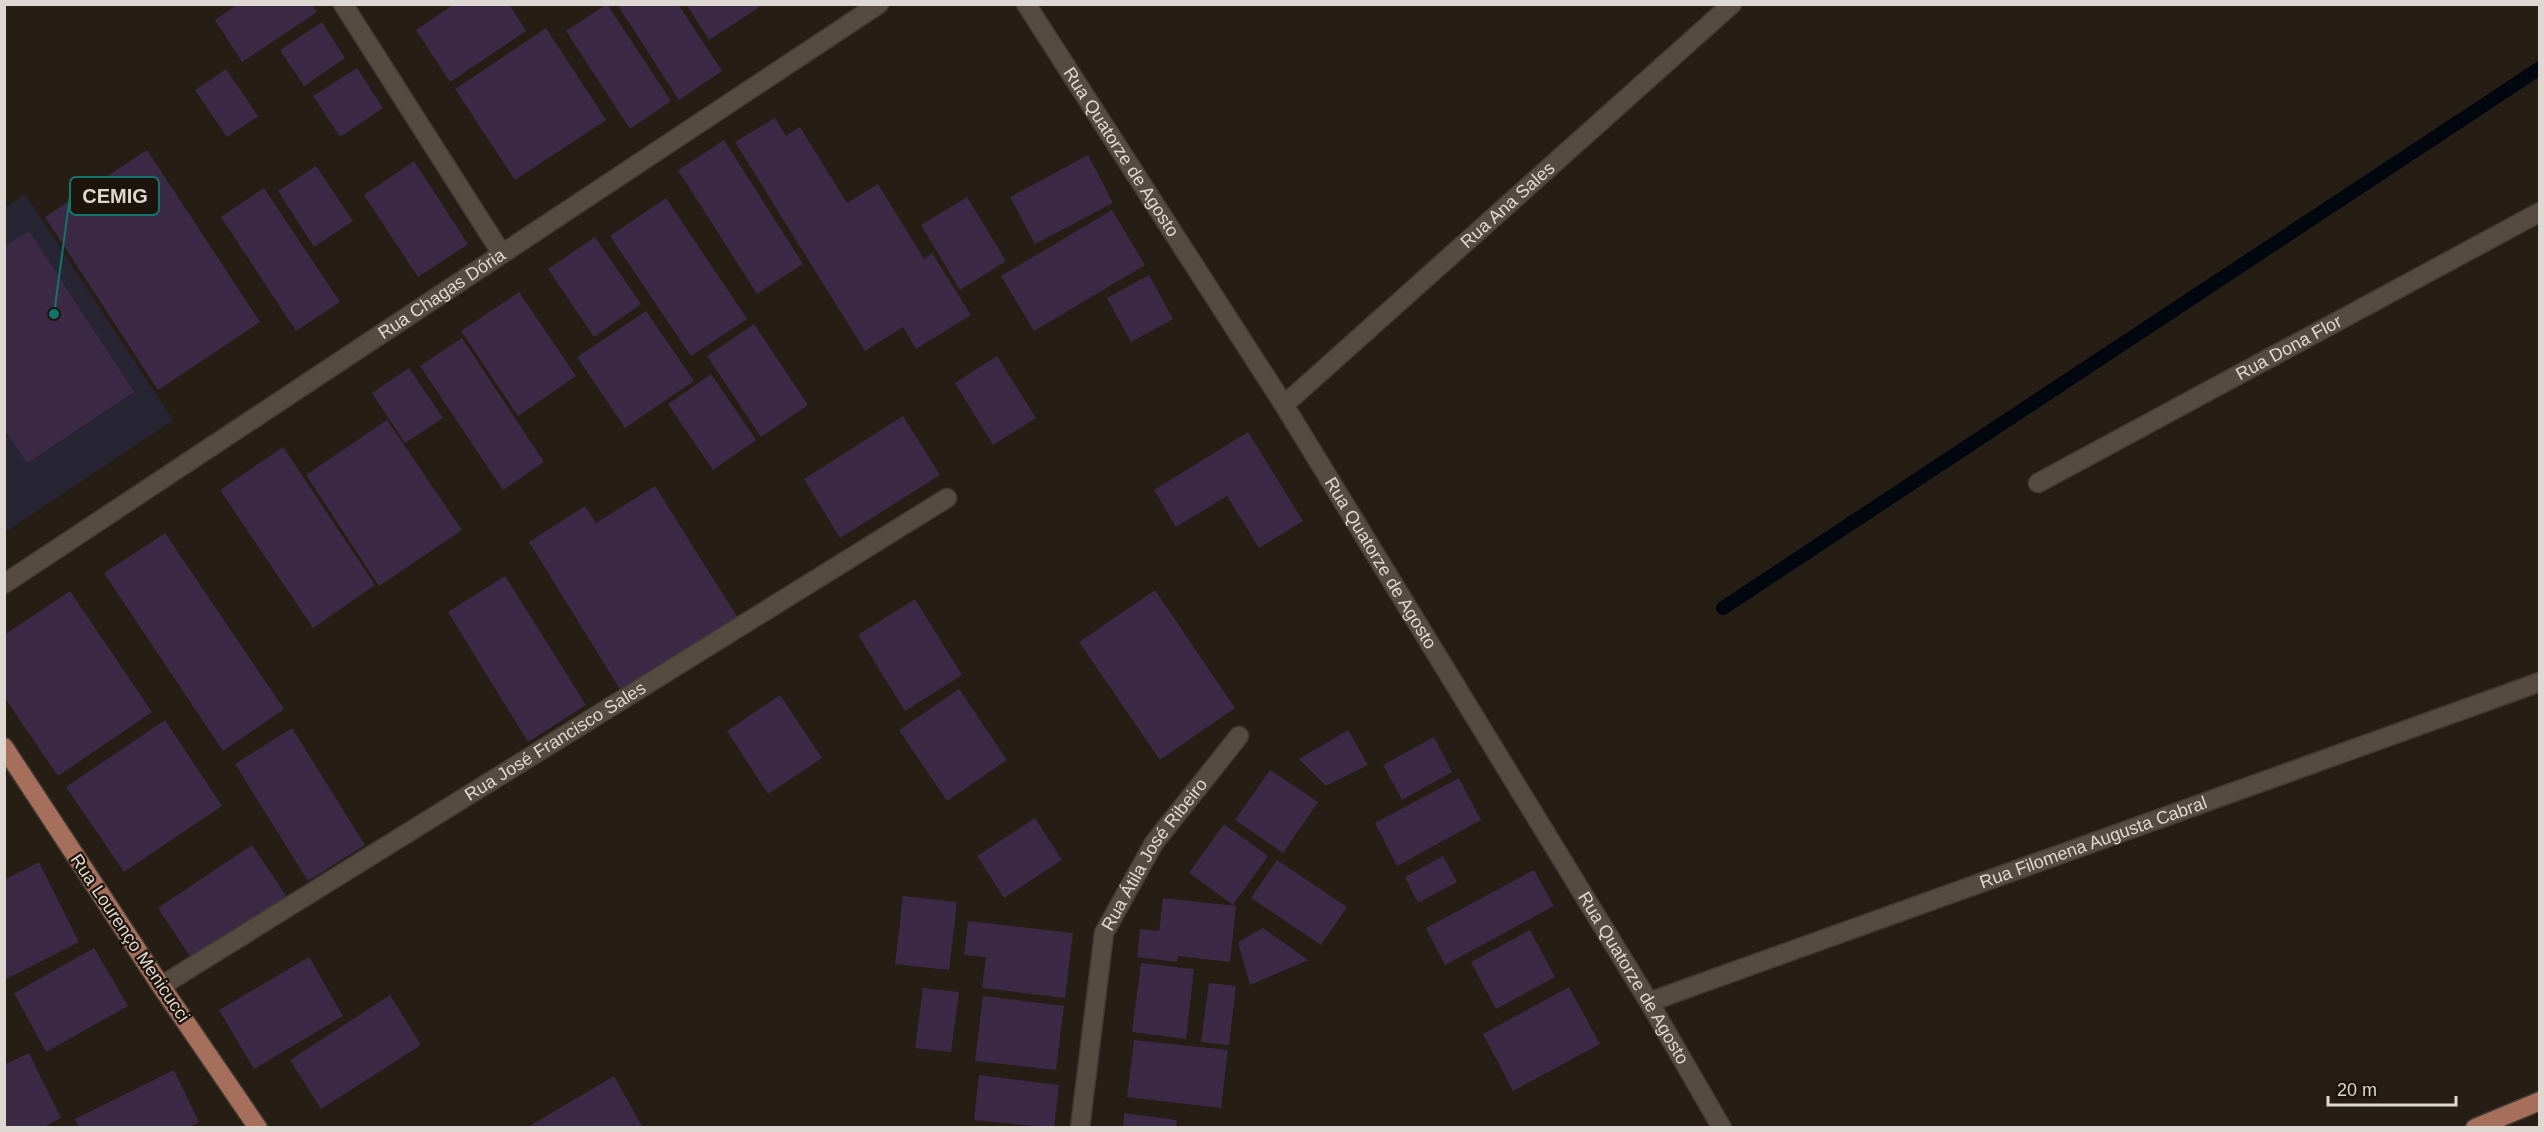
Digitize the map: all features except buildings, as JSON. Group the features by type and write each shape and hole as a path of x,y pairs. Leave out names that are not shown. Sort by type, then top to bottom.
{"main road":[{"name":"Rua Lourenço Menicucci","path":"4,747 161,986 258,1128"},
{"path":"2475,1128 2540,1101"}],"street":[{"path":"343,4 502,254"},
{"name":"Rua Chagas Dória","path":"4,584 879,4"},
{"name":"Rua Quatorze de Agosto","path":"1026,4 1284,405 1649,1002 1722,1128"},
{"name":"Rua Ana Sales","path":"1284,405 1732,4"},
{"name":"Rua Dona Flor","path":"2037,483 2540,212"},
{"name":"Rua José Francisco Sales","path":"161,986 947,498"},
{"name":"Rua Filomena Augusta Cabral","path":"1649,1002 2540,682"},
{"name":"Rua Átila José Ribeiro","path":"1080,1128 1104,933 1154,843 1239,736"}],"shaded area":[{"path":"25,194 173,420 5,532 5,208"}],"waterway":[{"path":"1723,608 2540,68"}],"place":[{"name":"CEMIG","path":"54,314"}]}
